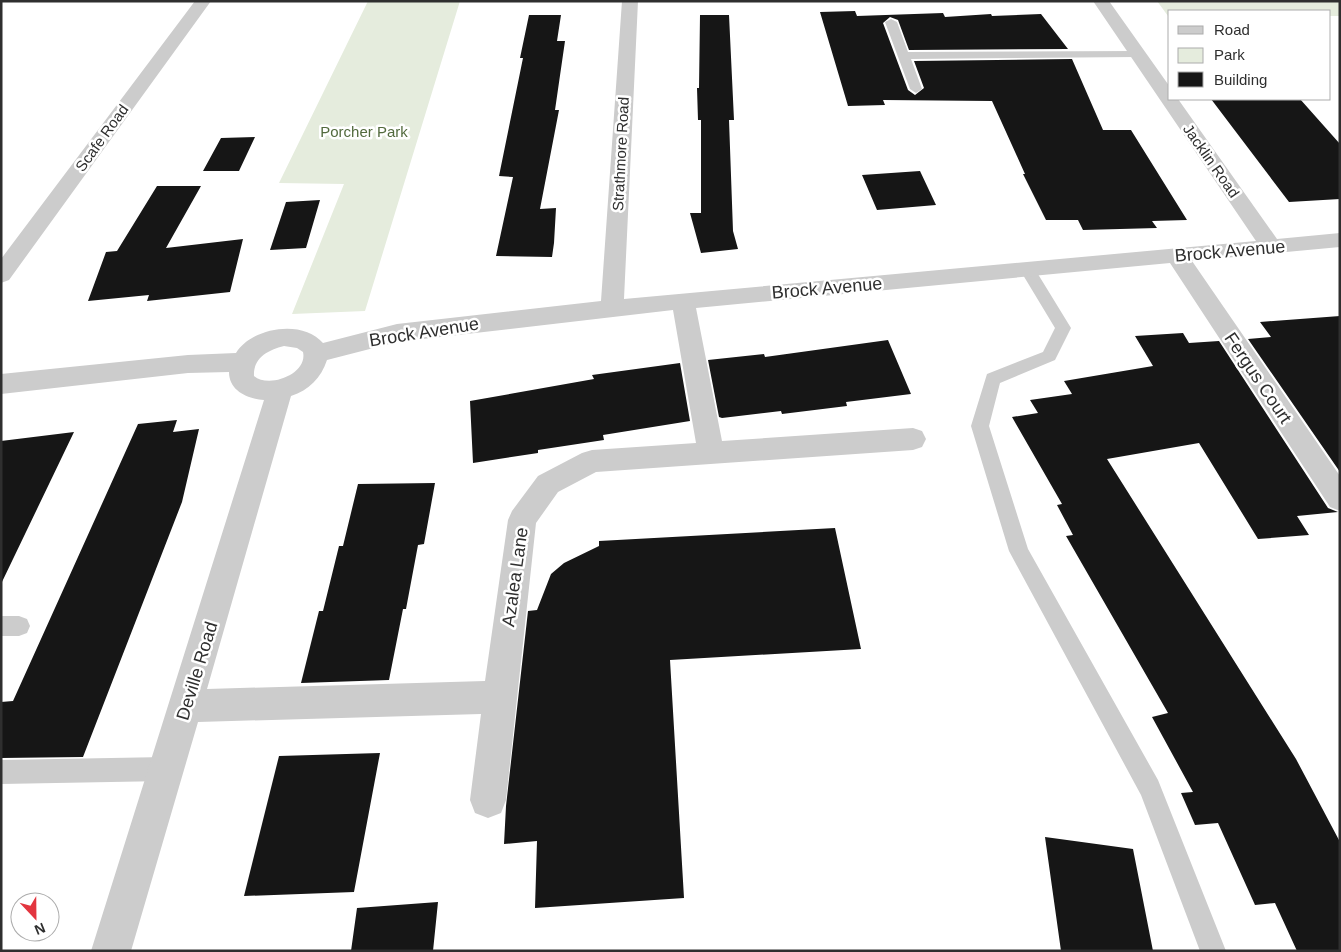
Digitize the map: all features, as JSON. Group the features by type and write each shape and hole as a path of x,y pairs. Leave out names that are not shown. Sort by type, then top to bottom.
{"street":[{"name":"Scafe Road","path":"1,275 203,1"},
{"name":"Strathmore Road","path":"612,308 630,1"},
{"name":"Jacklin Road","path":"1101,1 1168,98"},
{"name":"Jacklin Road","path":"1169,100 1272,247"},
{"name":"Brock Avenue","path":"317,354 397,333 612,308 1340,240"},
{"name":"Fergus Court","path":"1177,256 1340,499"},
{"path":"683,301 711,452"},
{"path":"284,337 306,340 314,346 317,354 316,363 311,372 297,383 280,390 266,392 255,390 242,379 240,371 242,362 259,345 284,337"},
{"path":"3,388 188,364 242,362"},
{"name":"Deville Road","path":"111,951 280,390"},
{"name":"Azalea Lane","path":"488,800 522,520 548,484 592,461 913,439"},
{"path":"186,706 499,697"}],"lane":[{"path":"890,22 916,89"},
{"path":"904,56 1137,54"},
{"path":"1028,270 1062,328 1049,356 993,378 980,426 1019,551 1150,788 1213,951"},
{"path":"1,772 166,769"}],"green space":[{"name":"Porcher Park","path":"368,1 460,1 365,311 292,314 344,184 279,183"},
{"path":"1157,1 1340,1 1340,16 1331,16 1331,10 1168,10 1168,16"}],"building":[{"path":"855,11 857,16 943,13 945,17 991,14 992,16 1041,14 1068,49 909,50 898,20 890,17 883,23 908,90 915,95 924,88 914,61 1072,59 1103,130 1131,130 1187,220 1152,221 1157,228 1083,230 1078,220 1046,220 1023,174 1025,174 992,101 883,100 885,105 848,106 820,12"},
{"path":"529,15 561,15 557,41 565,41 555,110 559,110 540,209 556,208 554,243 552,257 496,256 513,177 499,176 523,58 520,58"},
{"path":"700,15 729,15 734,120 729,120 733,231 738,249 701,253 690,213 701,213 701,120 698,120 697,88 699,88"},
{"path":"1212,100 1301,100 1340,144 1340,199 1289,202"},
{"path":"255,137 239,171 203,171 221,138"},
{"path":"920,171 936,205 877,210 862,175"},
{"path":"157,186 201,186 166,248 243,239 230,292 147,301 149,295 88,301 106,252 117,251"},
{"path":"320,200 306,248 270,250 286,202"},
{"path":"1340,316 1340,472 1248,339 1271,337 1260,322"},
{"path":"1183,333 1189,343 1219,341 1328,508 1338,512 1297,516 1309,535 1258,539 1199,443 1107,459 1296,759 1340,842 1340,951 1297,951 1275,903 1255,905 1218,823 1195,825 1181,793 1193,792 1152,717 1168,713 1066,536 1073,535 1057,505 1062,504 1012,417 1038,413 1030,400 1072,394 1064,381 1153,366 1135,336"},
{"path":"888,340 911,394 846,402 847,406 782,414 781,411 719,417 708,360 764,354 765,357"},
{"path":"680,363 690,421 603,435 604,440 538,450 538,453 473,463 470,401 594,379 592,375"},
{"path":"177,420 173,432 199,429 182,502 83,757 1,758 1,702 13,701 138,424"},
{"path":"74,432 1,584 1,441"},
{"path":"435,483 424,544 418,545 406,609 403,609 389,680 301,683 319,611 323,611 339,546 343,546 358,484"},
{"path":"835,528 861,649 670,660 684,898 535,908 537,841 504,844 506,806 528,611 537,610 551,574 564,563 599,546 599,541"},
{"path":"380,753 354,892 244,896 279,756"},
{"path":"1045,837 1133,849 1153,951 1061,951"},
{"path":"438,902 433,951 351,951 357,908"}]}
